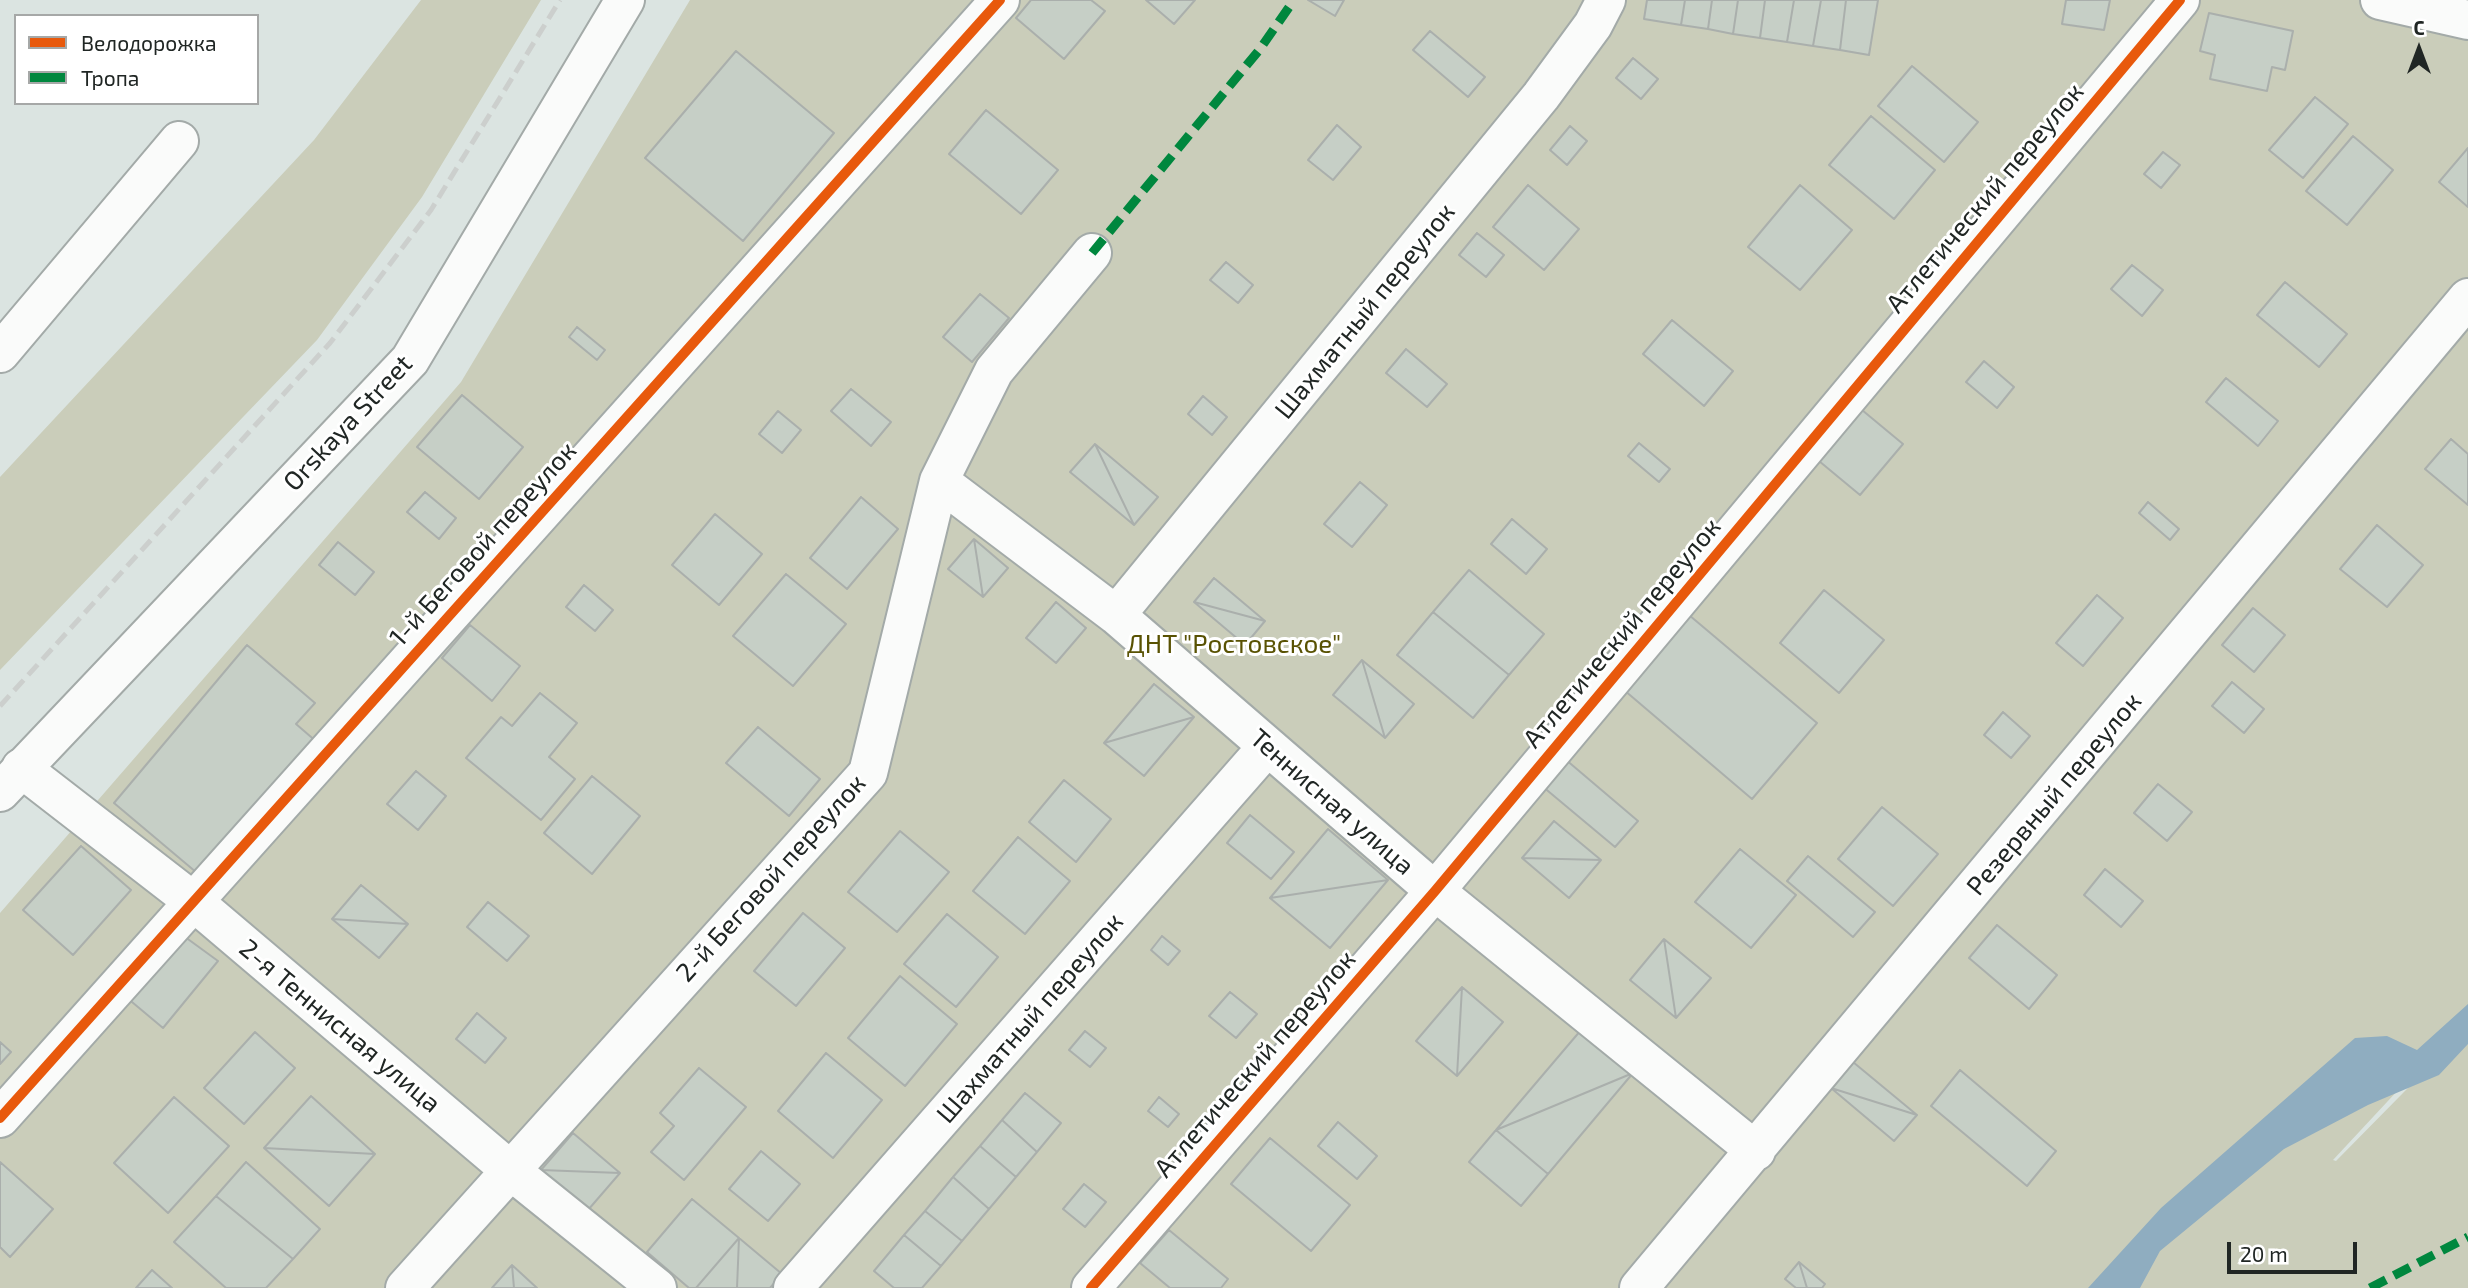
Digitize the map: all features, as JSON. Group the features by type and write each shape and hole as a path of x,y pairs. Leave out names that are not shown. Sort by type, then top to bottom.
{"street":[{"name":"Orskaya Street","path":"10,780 410,360 625,0"},
{"name":"1-й Беговой переулок","path":"0,1118 1000,0"},
{"name":"Шахматный переулок","path":"1116,615 1541,96 1593,25 1606,0"},
{"name":"Атлетический переулок","path":"1091,1288 1435,891 2180,0"},
{"path":"2379,0 2468,20"},
{"path":"0,353 179,141"},
{"name":"2-й Беговой переулок","path":"405,1288 868,773 939,481 994,371 1092,253"},
{"name":"Резервный переулок","path":"1639,1288 2468,298"},
{"name":"Теннисная улица","path":"939,481 1116,615 1435,891 1756,1151"},
{"name":"Шахматный переулок","path":"793,1288 1267,747"},
{"name":"2-я Теннисная улица","path":"10,780 194,902 510,1170 657,1288"}],"green space":[{"path":"421,0 541,0 422,197 317,340 0,670 0,477 314,140"},
{"name":"ДНТ \"Ростовское\"","path":"690,0 2468,0 2468,1015 2333,1160 2336,1161 2468,1027 2468,1288 0,1288 0,913 461,382"}],"water":[{"path":"2468,1004 2468,1044 2439,1075 2368,1105 2284,1149 2160,1251 2140,1288 2088,1288 2161,1208 2355,1038 2387,1036 2417,1050"}],"building":[{"path":"1031,0 1091,0 1105,11 1064,59 1016,18"},
{"path":"1146,0 1195,0 1174,24"},
{"path":"1308,0 1344,0 1335,16"},
{"path":"1647,0 1685,0 1681,25 1644,19"},
{"path":"1685,0 1712,0 1708,29 1681,25"},
{"path":"1712,0 1738,0 1733,34 1708,29"},
{"path":"1738,0 1765,0 1760,38 1733,34"},
{"path":"1765,0 1794,0 1787,42 1760,38"},
{"path":"1794,0 1821,0 1813,46 1787,42"},
{"path":"1821,0 1846,0 1840,50 1813,46"},
{"path":"1846,0 1878,0 1869,55 1840,50"},
{"path":"2066,0 2110,0 2104,30 2062,24"},
{"path":"2209,13 2293,31 2285,70 2272,67 2267,91 2210,79 2215,55 2200,51"},
{"path":"1430,31 1485,77 1468,97 1413,50"},
{"path":"736,51 834,133 743,241 645,158"},
{"path":"1633,58 1658,79 1641,99 1616,78"},
{"path":"1912,66 1978,122 1944,162 1878,106"},
{"path":"2315,97 2348,124 2303,178 2269,150"},
{"path":"986,110 1058,170 1021,214 949,154"},
{"path":"1871,116 1935,170 1894,219 1829,165"},
{"path":"1337,125 1361,147 1333,180 1308,160"},
{"path":"1570,126 1587,141 1567,165 1550,150"},
{"path":"2353,136 2393,170 2347,225 2306,191"},
{"path":"2468,148 2468,207 2439,182"},
{"path":"2163,152 2180,165 2161,188 2144,174"},
{"path":"1528,185 1579,229 1544,270 1493,227"},
{"path":"1800,185 1852,230 1800,290 1748,247"},
{"path":"1477,233 1504,255 1486,277 1459,255"},
{"path":"1226,262 1253,285 1238,303 1210,280"},
{"path":"2132,265 2163,290 2142,316 2111,289"},
{"path":"2285,282 2347,334 2319,367 2257,315"},
{"path":"980,294 1009,318 972,362 943,337"},
{"path":"1672,320 1733,371 1704,406 1643,354"},
{"path":"577,327 605,350 597,360 569,337"},
{"path":"1406,349 1447,384 1427,407 1386,373"},
{"path":"1984,361 2014,387 1997,408 1966,382"},
{"path":"2226,378 2278,421 2258,446 2206,402"},
{"path":"851,389 891,422 871,446 831,411"},
{"path":"462,395 523,447 479,499 417,447"},
{"path":"1203,396 1227,417 1212,435 1188,414"},
{"path":"1862,410 1903,444 1860,495 1819,461"},
{"path":"778,411 801,430 782,453 759,434"},
{"path":"2451,439 2468,454 2468,505 2425,469"},
{"path":"1639,443 1670,469 1659,482 1628,456"},
{"path":"1095,444 1134,525 1070,472"},
{"path":"1095,444 1158,497 1134,525"},
{"path":"1360,482 1387,505 1352,547 1324,524"},
{"path":"425,492 456,518 439,539 407,512"},
{"path":"861,497 898,529 847,589 810,558"},
{"path":"2148,502 2179,529 2170,540 2139,513"},
{"path":"715,514 762,554 719,605 672,565"},
{"path":"1512,519 1547,549 1526,574 1491,544"},
{"path":"2377,525 2423,565 2387,607 2340,569"},
{"path":"974,539 1008,568 983,597"},
{"path":"974,539 983,597 948,569"},
{"path":"338,542 374,572 355,595 319,565"},
{"path":"1469,570 1544,634 1509,675 1433,612"},
{"path":"786,574 846,624 793,686 733,636"},
{"path":"1214,578 1265,621 1194,602"},
{"path":"584,585 613,610 595,631 566,607"},
{"path":"1824,590 1884,640 1839,693 1780,643"},
{"path":"2097,595 2123,618 2083,666 2056,643"},
{"path":"1056,602 1086,628 1056,663 1026,638"},
{"path":"1194,602 1265,621 1245,645"},
{"path":"2253,608 2285,635 2254,672 2222,645"},
{"path":"1433,612 1509,675 1473,718 1397,655"},
{"path":"1689,615 1817,723 1752,799 1624,690"},
{"path":"470,625 520,666 492,701 442,658"},
{"path":"247,645 315,703 296,724 318,743 203,878 114,803"},
{"path":"1362,660 1414,704 1385,738"},
{"path":"1362,660 1385,738 1333,695"},
{"path":"2232,682 2264,709 2244,733 2212,706"},
{"path":"1154,684 1194,717 1104,743"},
{"path":"540,693 577,723 549,757 575,779 541,820 466,758 501,717 512,726"},
{"path":"2003,712 2030,736 2011,758 1984,735"},
{"path":"1194,717 1144,776 1104,743"},
{"path":"758,727 820,779 789,816 726,763"},
{"path":"1565,759 1638,821 1615,847 1542,786"},
{"path":"416,771 446,796 418,830 387,804"},
{"path":"592,776 640,816 592,874 544,833"},
{"path":"1064,780 1111,819 1076,862 1029,822"},
{"path":"2158,784 2192,812 2167,841 2134,813"},
{"path":"1882,807 1938,854 1893,906 1838,859"},
{"path":"1250,815 1294,852 1271,879 1227,843"},
{"path":"1554,821 1601,860 1522,858"},
{"path":"1328,829 1388,880 1270,898"},
{"path":"900,831 949,872 897,932 848,892"},
{"path":"1018,837 1070,881 1025,934 973,891"},
{"path":"81,846 131,890 73,955 23,910"},
{"path":"1740,849 1796,895 1751,948 1695,902"},
{"path":"1808,856 1875,912 1853,937 1787,881"},
{"path":"1522,858 1601,860 1569,898"},
{"path":"2105,869 2143,901 2121,927 2084,895"},
{"path":"1388,880 1330,948 1270,898"},
{"path":"361,885 408,924 332,919"},
{"path":"488,902 529,936 507,961 467,927"},
{"path":"803,913 845,948 796,1006 754,971"},
{"path":"947,914 998,957 956,1007 904,964"},
{"path":"332,919 408,924 379,958"},
{"path":"1997,925 2057,975 2029,1009 1969,958"},
{"path":"181,934 218,961 163,1028 126,997"},
{"path":"1162,936 1180,951 1168,965 1151,950"},
{"path":"1664,939 1711,978 1676,1018"},
{"path":"1664,939 1676,1018 1630,980"},
{"path":"900,976 957,1024 905,1086 848,1038"},
{"path":"1462,987 1503,1022 1457,1076"},
{"path":"1462,987 1457,1076 1416,1041"},
{"path":"1230,992 1257,1014 1236,1038 1209,1016"},
{"path":"477,1013 506,1038 485,1063 456,1039"},
{"path":"1581,1030 1633,1073 1496,1130"},
{"path":"1085,1031 1106,1048 1090,1067 1069,1050"},
{"path":"255,1032 295,1068 244,1124 204,1088"},
{"path":"0,1042 11,1052 0,1064"},
{"path":"826,1053 882,1100 833,1158 778,1111"},
{"path":"1853,1062 1917,1115 1831,1088"},
{"path":"699,1068 746,1107 684,1180 651,1152 674,1126 660,1113"},
{"path":"1960,1070 2056,1151 2027,1186 1931,1106"},
{"path":"1633,1073 1548,1174 1496,1130"},
{"path":"1831,1088 1917,1115 1894,1141"},
{"path":"1025,1093 1061,1123 1037,1152 1002,1120"},
{"path":"311,1096 375,1154 264,1148"},
{"path":"174,1097 229,1146 168,1213 114,1163"},
{"path":"1159,1097 1179,1114 1168,1127 1148,1111"},
{"path":"1002,1120 1037,1152 1016,1177 980,1146"},
{"path":"1338,1122 1377,1156 1357,1179 1318,1146"},
{"path":"1496,1130 1548,1174 1521,1206 1469,1162"},
{"path":"573,1133 620,1173 541,1170"},
{"path":"1270,1138 1350,1205 1311,1251 1231,1184"},
{"path":"980,1146 1016,1177 989,1209 953,1177"},
{"path":"264,1148 375,1154 329,1206"},
{"path":"761,1151 800,1184 768,1221 729,1189"},
{"path":"0,1162 53,1209 10,1257 0,1247"},
{"path":"246,1162 320,1229 293,1259 216,1196"},
{"path":"541,1170 620,1173 588,1210"},
{"path":"953,1177 989,1209 962,1241 925,1211"},
{"path":"1084,1184 1106,1202 1085,1227 1063,1209"},
{"path":"216,1196 293,1259 266,1288 226,1288 174,1242"},
{"path":"692,1199 739,1238 696,1288 689,1288 647,1252"},
{"path":"925,1211 962,1241 941,1266 904,1235"},
{"path":"1169,1230 1228,1279 1221,1288 1170,1288 1140,1263"},
{"path":"904,1235 941,1266 922,1288 894,1288 874,1271"},
{"path":"739,1238 782,1274 770,1288 737,1288"},
{"path":"739,1238 737,1288 696,1288"},
{"path":"1799,1262 1825,1284 1822,1288 1807,1288"},
{"path":"1799,1262 1807,1288 1796,1288 1785,1279"},
{"path":"512,1265 514,1288 492,1288"},
{"path":"512,1265 537,1288 514,1288"},
{"path":"152,1270 172,1288 136,1288"}],"railway":[{"path":"0,706 330,343 431,210 560,0"}],"marked path":[{"path":"1092,253 1260,49 1294,0"},
{"path":"2370,1288 2468,1237"}],"cycle path":[{"path":"0,1118 1000,0"},
{"path":"1091,1288 1435,891 2180,0"}]}
